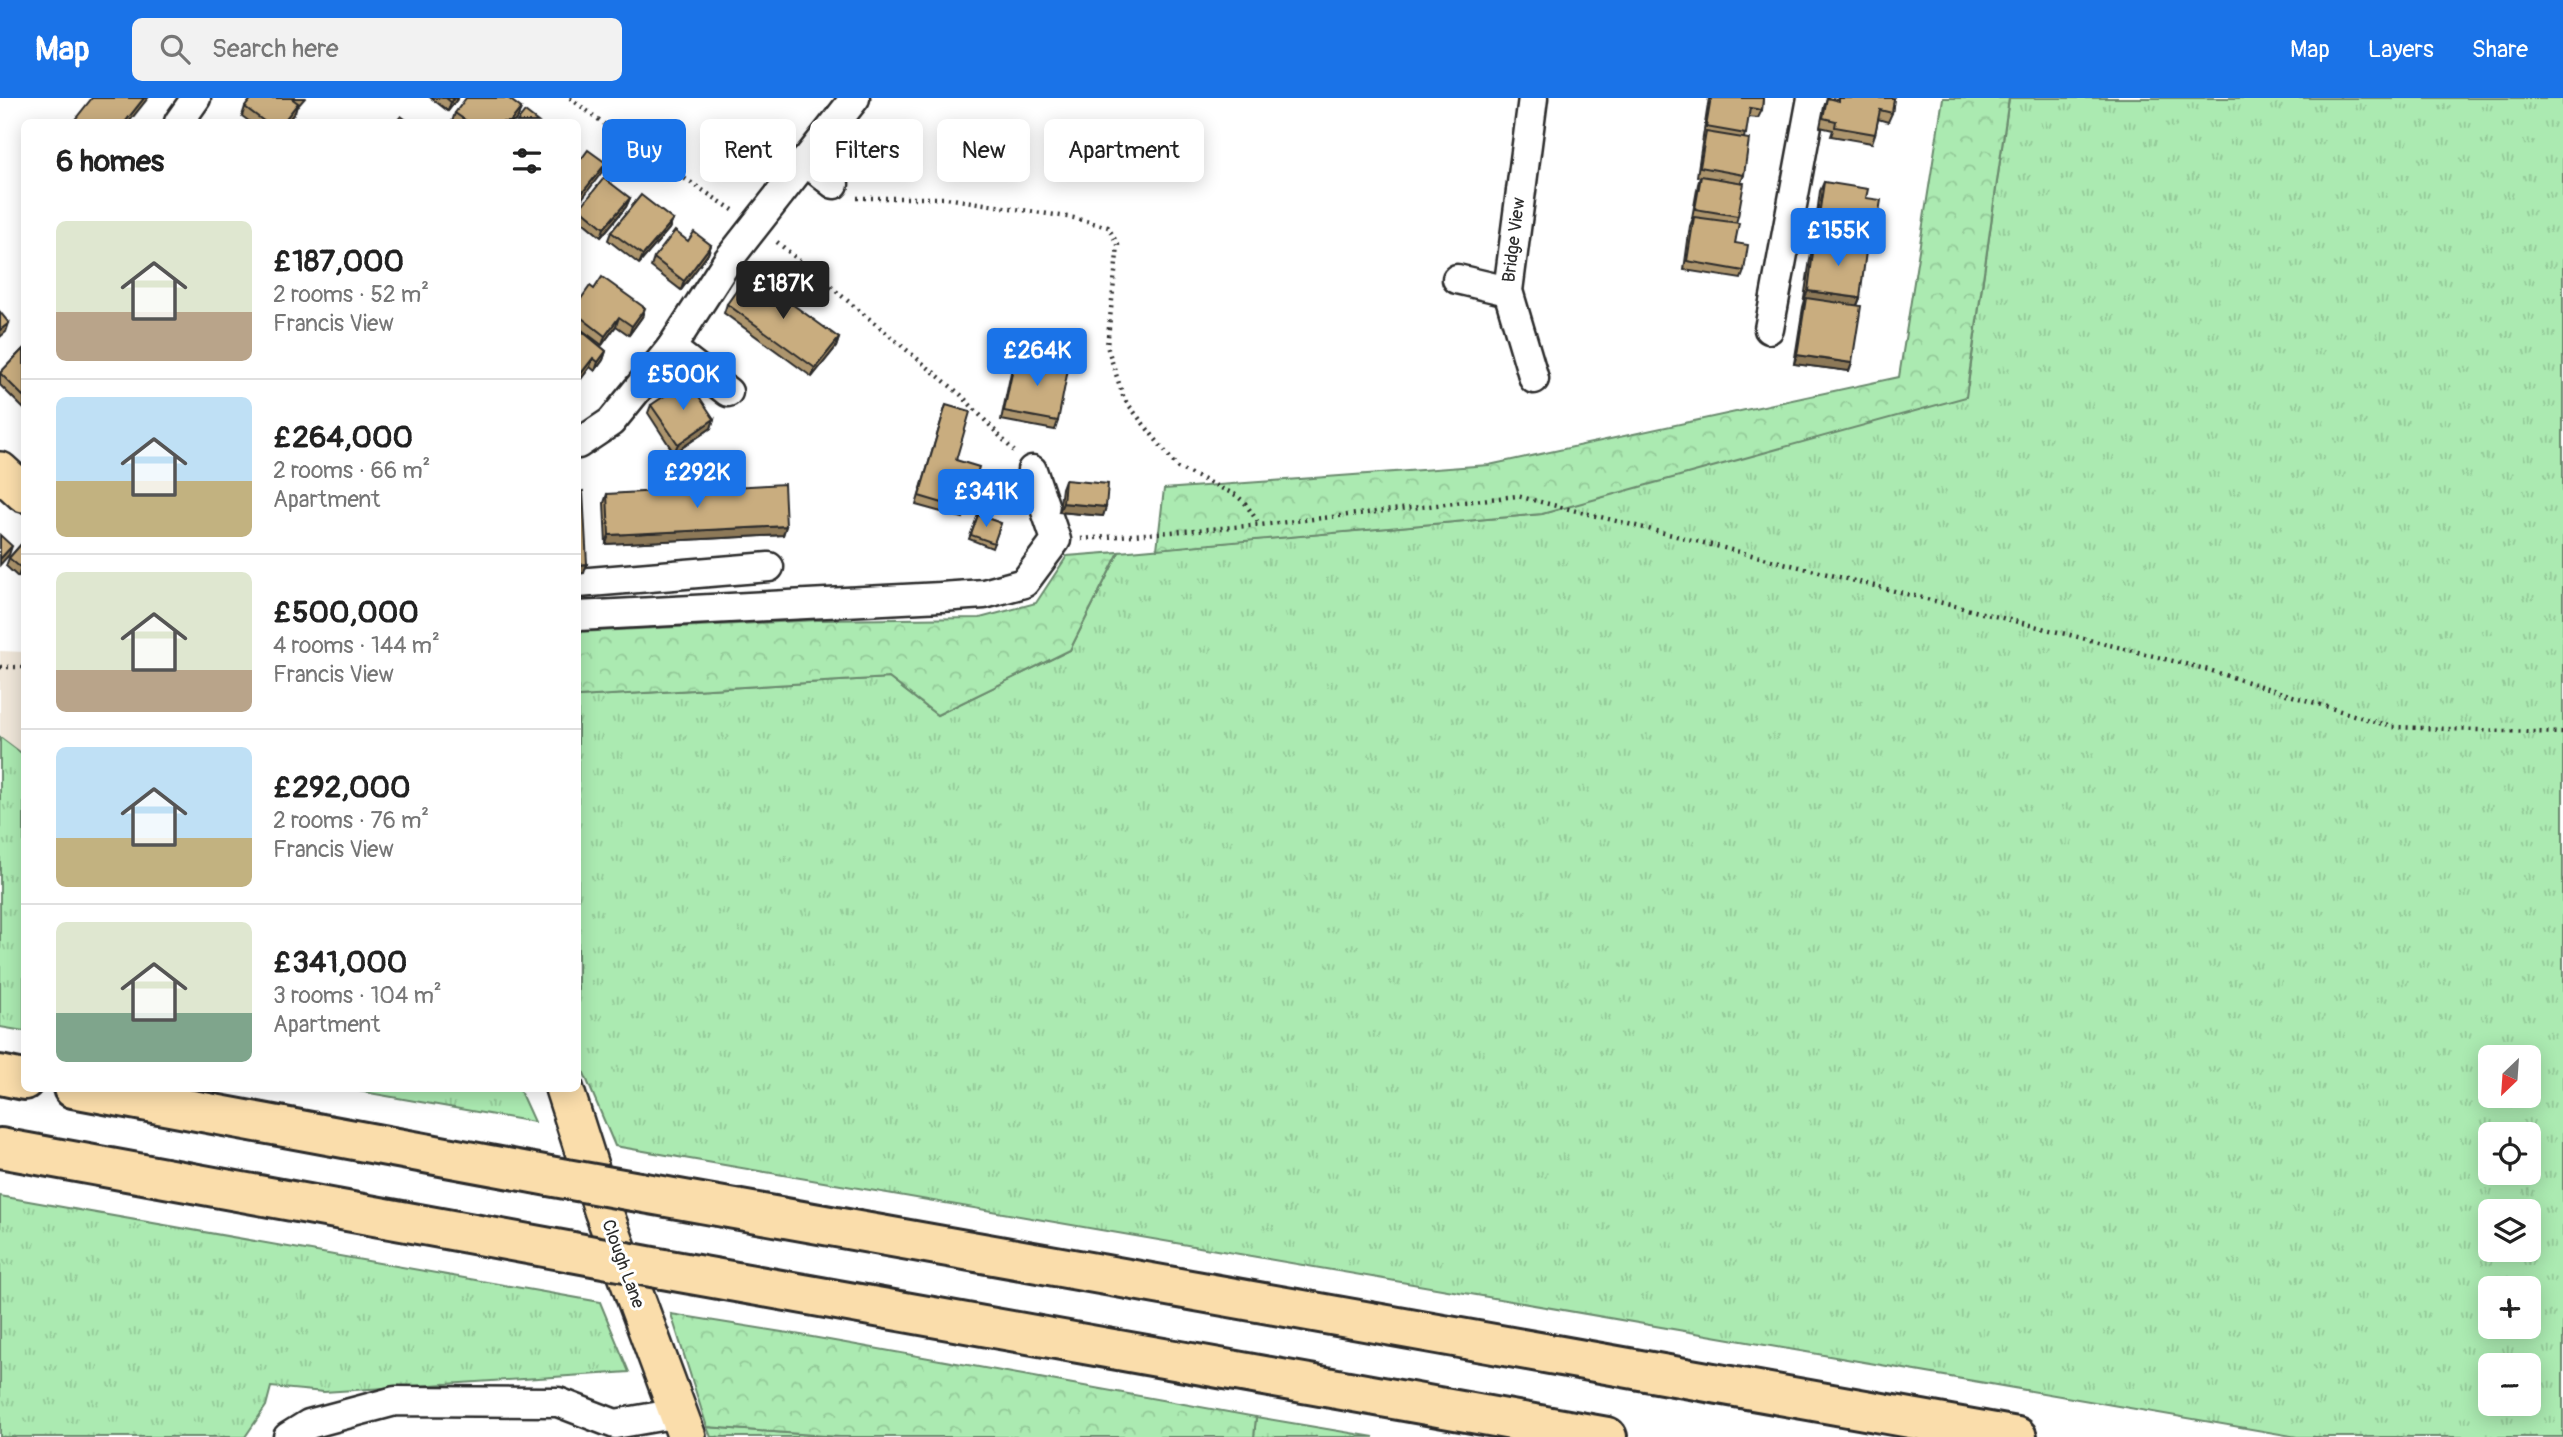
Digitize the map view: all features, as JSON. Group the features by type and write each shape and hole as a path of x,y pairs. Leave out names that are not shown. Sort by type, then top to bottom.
{"highway":[{"path":"0,1075 21,1079"},
{"path":"95,1092 549,1176 2017,1437"},
{"path":"0,1148 1607,1437"}],"main road":[{"path":"0,471 21,489"},
{"name":"Clough Lane","path":"565,1092 603,1210 682,1425"}],"street":[{"path":"181,119 196,98"},
{"path":"581,442 611,422 671,348 728,260 855,98"},
{"name":"Bridge View","path":"1534,98 1508,291 1534,379"},
{"path":"1769,329 1812,98"},
{"path":"805,162 841,191"},
{"path":"1457,279 1508,291"},
{"path":"671,348 727,392"},
{"path":"581,616 984,594 1024,583 1055,540 1032,470"},
{"path":"581,583 769,567"},
{"path":"289,1437 309,1423 395,1401 558,1402 615,1423 682,1425"}],"path":[{"path":"570,98 627,141 757,226 961,395 1032,470"},
{"path":"841,191 946,198 1074,218 1108,228 1118,245 1107,346 1124,399 1178,468 1236,495 1260,525"},
{"path":"1055,540 1260,525 1517,496 2209,670 2392,727 2563,733"},
{"path":"0,667 21,667"}],"shaded area":[{"path":"0,651 21,652 21,753 0,737"}],"green space":[{"path":"1943,98 2009,98 1966,397 1542,514 1157,549 1164,489 1489,465 1899,377"},
{"path":"2009,98 2563,98 2563,1437 2297,1437 615,1146 581,1066 581,697 889,678 937,715 1070,650 1119,552 1542,514 1968,385"},
{"path":"1119,552 1070,650 937,715 889,678 581,697 581,632 818,620 980,618 1036,603 1067,556"},
{"path":"0,737 21,753 21,1030 0,1027"},
{"path":"364,1092 520,1092 534,1122"},
{"path":"0,1196 600,1302 629,1372 324,1392 271,1387 266,1406 245,1437 0,1437"},
{"path":"671,1314 1256,1417 1254,1437 840,1437 707,1427"},
{"path":"1256,1417 1374,1437 1254,1437"},
{"path":"707,1427 840,1437 711,1437"}],"building":[{"path":"92,98 144,98 127,119 75,119"},
{"path":"252,98 291,98 298,103 285,119 261,119 245,107"},
{"path":"466,98 508,98 521,108 512,119 464,119 455,113"},
{"path":"1711,98 1763,98 1762,110 1750,108 1746,134 1706,127"},
{"path":"1827,98 1839,101 1839,98 1894,98 1892,113 1880,110 1875,134 1835,127 1836,121 1823,118"},
{"path":"525,112 534,119 519,119"},
{"path":"1706,132 1749,139 1744,175 1700,167"},
{"path":"588,150 602,160 602,168 581,194 581,157"},
{"path":"1701,176 1744,183 1738,216 1695,209"},
{"path":"602,180 609,182 630,198 604,228 581,209"},
{"path":"1824,182 1868,189 1866,198 1881,200 1877,225 1862,223 1860,234 1817,228"},
{"path":"641,195 673,220 643,255 611,232"},
{"path":"1694,217 1739,223 1735,243 1748,245 1744,271 1687,261"},
{"path":"675,231 688,241 694,232 711,245 684,281 654,258"},
{"path":"1815,237 1867,244 1860,298 1808,291"},
{"path":"749,273 839,338 815,368 727,304"},
{"path":"602,277 645,308 632,326 619,317 605,336 581,317 581,299 590,286 594,289"},
{"path":"1806,298 1861,306 1852,363 1797,355"},
{"path":"0,312 9,323 0,330"},
{"path":"581,330 606,351 598,362 593,358 581,373"},
{"path":"21,351 21,394 0,373"},
{"path":"1016,354 1069,364 1058,421 1004,411"},
{"path":"688,380 714,419 678,444 651,405"},
{"path":"946,405 970,412 956,460 979,467 966,510 919,496"},
{"path":"1065,480 1108,484 1106,507 1063,503"},
{"path":"784,484 786,526 609,535 607,494"},
{"path":"581,491 587,564 581,565"},
{"path":"978,515 1001,523 994,543 971,535"},
{"path":"0,535 12,546 0,559"},
{"path":"21,544 21,568 9,558"}]}
